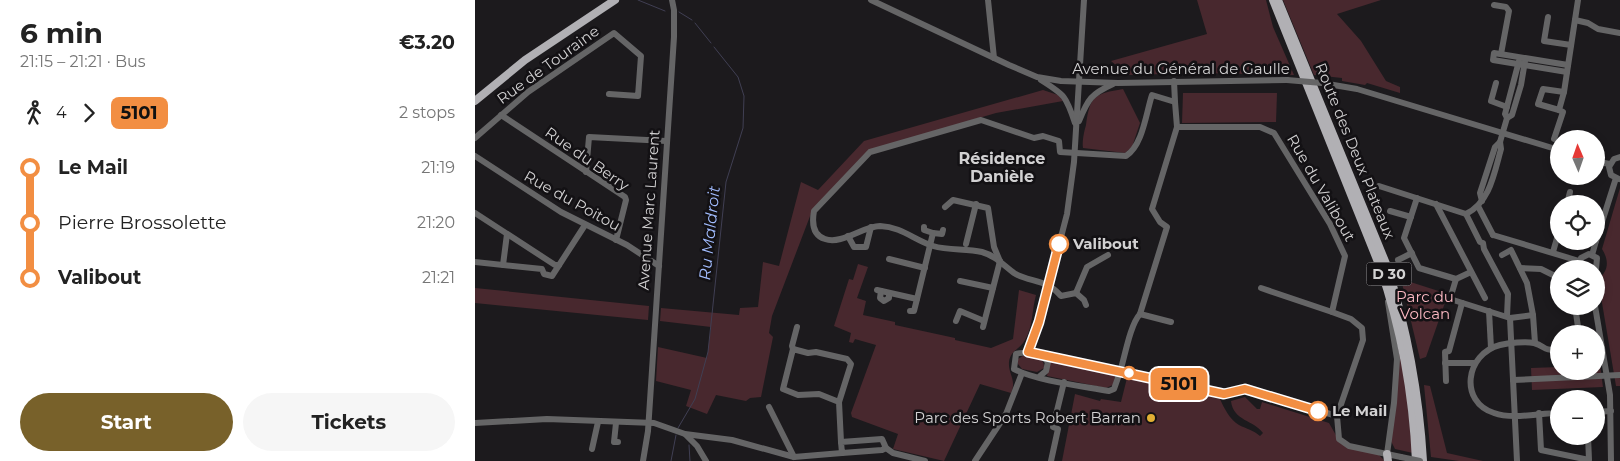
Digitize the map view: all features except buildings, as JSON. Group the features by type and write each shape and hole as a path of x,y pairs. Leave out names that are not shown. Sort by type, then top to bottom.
{"main road":[{"path":"475,101 525,60 615,0"},
{"name":"Route des Deux Plateaux","path":"1274,1 1389,291 1409,379 1417,461"},
{"name":"Route des Deux Plateaux","path":"1274,1 1383,257 1399,304 1416,378 1422,461"}],"street":[{"name":"Avenue Marc Laurent","path":"643,461 648,423 675,20 672,0"},
{"name":"Avenue du Général de Gaulle","path":"871,0 1037,77 1079,82 1115,83 1287,80 1322,83 1357,89 1550,147"},
{"path":"988,0 993,58"},
{"path":"1028,352 1049,286 1067,214 1075,152 1084,0"},
{"path":"1559,110 1564,92 1578,0"},
{"path":"1494,5 1506,7 1509,11 1501,54 1522,61 1567,68"},
{"path":"1548,17 1544,41 1571,45"},
{"path":"1575,20 1588,23 1597,29 1620,32"},
{"name":"Rue de Touraine","path":"475,138 528,92 611,30 641,56 639,96 609,94"},
{"path":"1493,235 1480,204 1481,193 1495,147 1500,142 1503,133 1507,118 1505,114 1522,61"},
{"path":"1507,118 1512,115 1521,85 1522,61"},
{"path":"1037,77 1062,93 1067,100 1076,126"},
{"path":"1174,81 1177,127 1152,209 1160,222 1167,227 1140,314 1136,319 1120,372 1113,389 1109,391 1064,382 1022,373 1014,369 1013,361 1016,354 1021,351 1028,352 1041,356 1120,372 1224,394 1245,389 1337,416"},
{"path":"1076,126 1087,101 1096,92 1115,83"},
{"path":"1496,83 1491,101 1507,107"},
{"path":"1557,130 1563,112 1538,104 1543,89 1564,92"},
{"path":"1076,293 1061,296 1049,286 1026,280 989,255 965,249 931,245 898,228 871,226 848,236 826,240 817,234 812,223 814,211 870,152 981,120 1034,138 1043,136 1059,141 1060,152 1126,156 1131,153 1138,142 1152,95 1175,102"},
{"name":"Rue du Berry","path":"501,115 625,197 626,200 616,240"},
{"name":"Rue du Valibout","path":"1177,127 1260,127 1274,133 1342,247 1345,256 1333,297 1332,312"},
{"path":"586,172 589,137 666,141"},
{"name":"Rue du Poitou","path":"475,156 539,199 616,240 659,266"},
{"path":"1609,164 1614,159 1620,157"},
{"path":"1605,163 1609,164"},
{"path":"1605,215 1618,178 1610,173 1609,164"},
{"path":"1379,186 1466,214 1480,242 1483,242"},
{"path":"1417,198 1404,238 1419,268 1455,279 1471,272"},
{"path":"945,207 953,200 988,208 994,247 999,260 984,324 957,309 956,321"},
{"path":"966,244 976,204"},
{"path":"1437,204 1485,298"},
{"path":"1466,214 1480,204"},
{"path":"1390,211 1411,216"},
{"path":"475,213 548,261 559,265"},
{"path":"542,269 544,274 552,276 585,225"},
{"path":"848,236 854,247 866,247 871,226"},
{"path":"924,227 925,230 933,233 942,234 943,230"},
{"path":"909,311 914,311 933,233"},
{"path":"503,265 507,234"},
{"path":"1483,242 1493,237 1493,235"},
{"path":"1493,235 1579,260 1586,254 1592,255 1597,260"},
{"path":"1483,242 1484,249 1508,294 1509,344 1513,380 1512,415 1517,461"},
{"path":"989,255 994,247"},
{"path":"1502,255 1511,250 1527,283 1533,315 1535,343"},
{"path":"1592,255 1593,250"},
{"path":"1398,260 1412,253"},
{"path":"1076,293 1087,267 1108,255"},
{"path":"889,260 925,268"},
{"path":"542,269 548,261"},
{"path":"475,262 542,269"},
{"path":"1520,268 1541,269 1550,274"},
{"path":"1455,279 1450,299 1509,317 1533,315"},
{"path":"960,281 993,288"},
{"path":"1261,288 1351,319 1362,328 1363,340 1337,416 1339,439 1349,446 1387,457 1401,457 1422,461"},
{"path":"879,290 917,299"},
{"name":"Route des Deux Plateaux","path":"1387,457 1397,359 1387,297 1389,291"},
{"path":"1076,293 1084,300 1085,306"},
{"path":"1446,381 1445,352 1449,351 1462,303"},
{"path":"1489,311 1491,348"},
{"path":"1140,314 1171,322"},
{"path":"797,327 783,389 798,395 819,394 839,402"},
{"path":"1550,351 1546,351 1535,343 1509,344 1491,348 1480,355 1475,363 1470,382 1472,391 1478,401 1492,413 1512,415 1550,413"},
{"path":"793,349 847,359 851,364 839,402 842,453"},
{"path":"1040,376 1046,371 1048,362 1041,356"},
{"path":"1445,363 1475,363"},
{"path":"1605,368 1611,411 1611,461"},
{"path":"975,461 1006,414 1022,373"},
{"path":"1513,380 1620,375"},
{"path":"1051,461 1058,429 1053,427 1064,382"},
{"path":"769,408 794,459"},
{"path":"1605,411 1611,411"},
{"path":"1539,413 1541,450 1589,460 1588,445"},
{"path":"475,423 547,419 648,423 685,434 732,440 794,459 842,453 870,452 886,448"},
{"path":"592,449 598,422"},
{"path":"613,442 616,422"},
{"path":"685,434 697,446 706,461"},
{"path":"841,442 882,439 886,448 893,453 925,461"}],"green space":[{"path":"1197,0 1266,0 1273,27 1294,75 1200,73 1128,75 1111,61 1207,34"},
{"path":"1283,0 1381,0 1337,14 1361,41 1386,81 1400,87 1400,93 1367,83 1365,85 1342,81 1342,78 1314,75"},
{"path":"1123,89 1140,123 1132,147 1125,153 1083,148 1084,134 1092,102 1100,95"},
{"path":"1043,90 1058,95 1063,101 996,113 870,150 812,211 772,316 769,333 773,337 761,397 750,398 746,401 716,395 707,414 686,406 691,390 656,381 658,347 707,358 711,327 660,321 661,308 739,315 740,308 758,307 763,262 779,266 801,182 818,190 864,141"},
{"path":"1183,93 1277,93 1276,122 1182,123"},
{"path":"1620,188 1620,386 1616,386 1604,315 1607,261 1602,250 1605,250 1605,239"},
{"path":"858,264 868,267 857,298 866,301 863,315 895,322 895,325 991,348 1013,339 1019,290 1036,295 1028,335 1010,358 1009,366 1013,381 1011,393 980,384 944,461 893,449 898,434 852,417 851,413 876,345 855,339 853,343 849,342 851,333 834,326 849,279 853,280"},
{"name":"Parc du Volcan","path":"1401,279 1448,294 1426,357 1420,359"},
{"path":"475,288 649,306 648,320 475,303"},
{"path":"1397,345 1402,352 1413,453 1395,449 1391,441"},
{"path":"1024,355 1041,359 1044,368 1037,372 1022,369 1018,364 1018,359"},
{"path":"1050,359 1113,374 1115,377 1113,385 1106,388 1047,376"},
{"path":"1550,367 1550,380 1602,380 1603,387 1532,390 1531,368"},
{"name":"Parc des Sports Robert Barran","path":"1127,378 1220,399 1225,410 1233,420 1260,436 1263,433 1236,413 1231,401 1245,397 1257,409 1260,409 1262,402 1329,423 1341,444 1378,454 1385,461 1062,461 1075,394 1100,401 1101,399 1121,402"},
{"path":"1424,385 1430,386 1447,453 1483,461 1459,461 1431,457"}],"waterway":[{"name":"Ru Maldroit","path":"638,0 665,11"},
{"name":"Ru Maldroit","path":"679,12 692,20"},
{"name":"Ru Maldroit","path":"695,23 711,43"},
{"name":"Ru Maldroit","path":"678,428 695,399 708,352 726,182 743,128 744,96 738,77 714,47"},
{"path":"671,461 676,435"},
{"name":"Ru Maldroit","path":"689,445 690,461"}],"bus line":[{"name":"5101","path":"1059,244 1039,322 1030,342 1028,352 1224,394 1240,388 1245,389 1318,411"}],"place":[{"name":"Valibout","path":"1059,244"},
{"name":"Le Mail","path":"1318,411"},
{"name":"Parc des Sports Robert Barran","path":"1151,418"}],"district":[{"name":"Résidence Danièle","path":"1002,167"}]}
